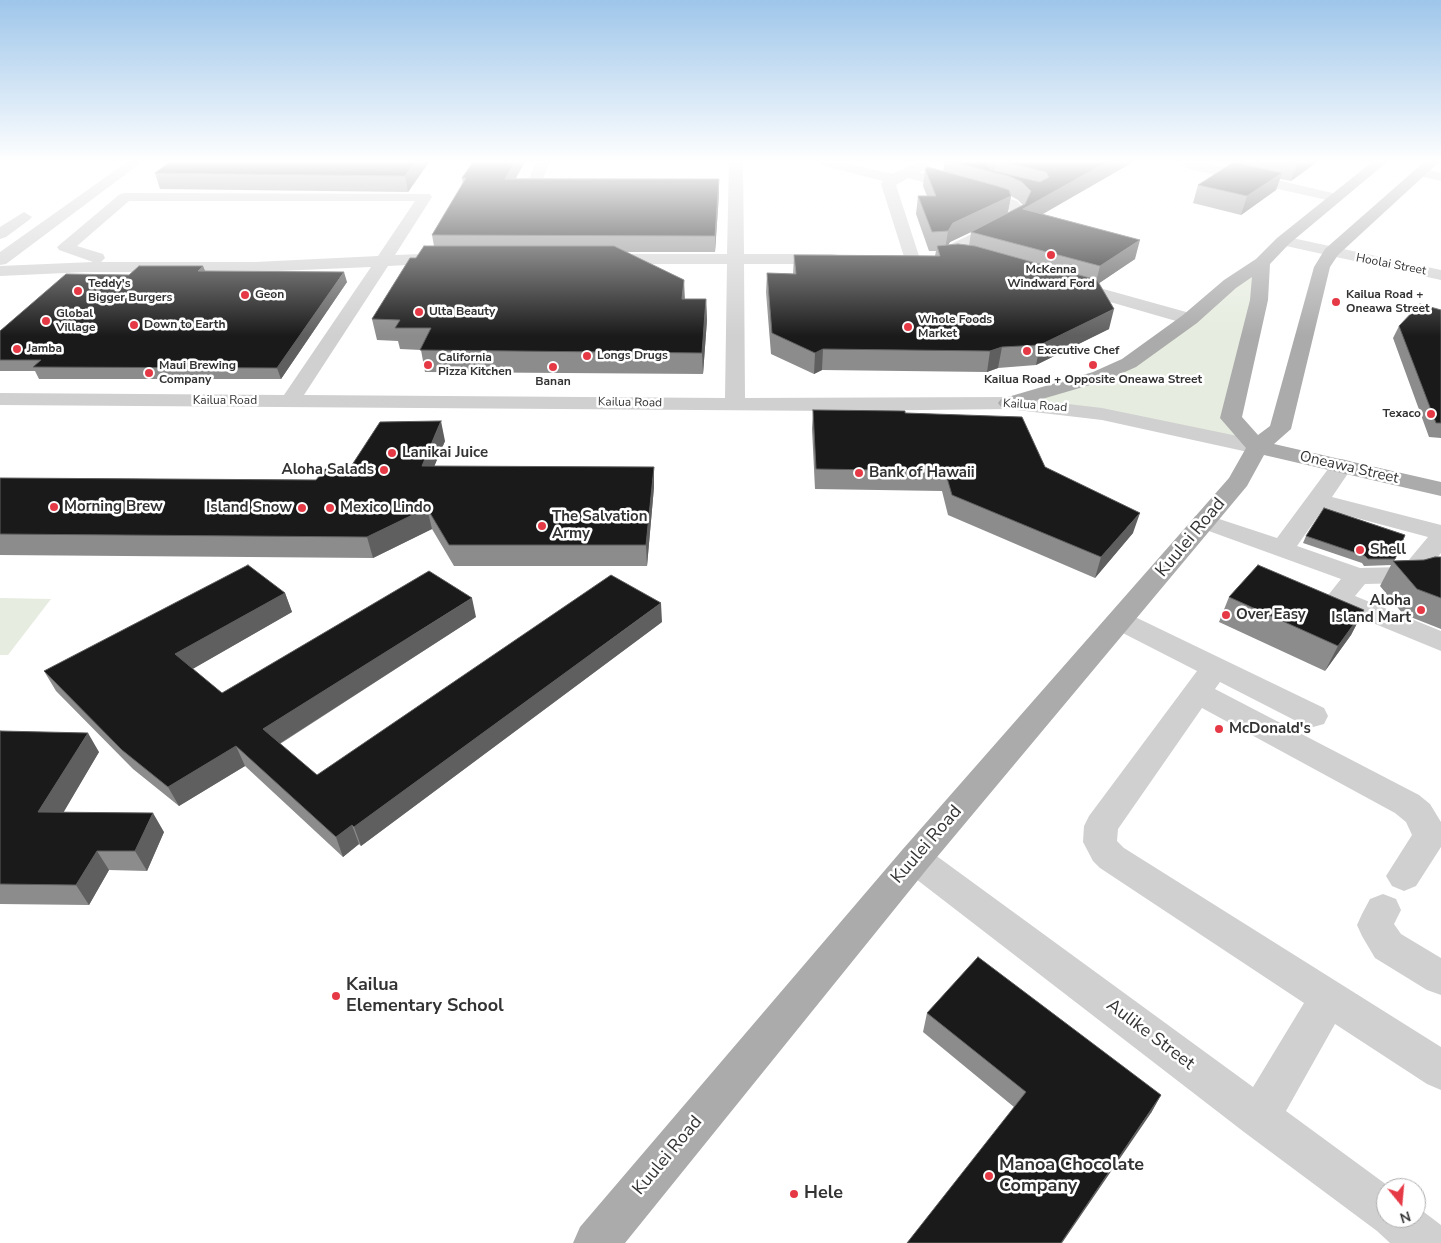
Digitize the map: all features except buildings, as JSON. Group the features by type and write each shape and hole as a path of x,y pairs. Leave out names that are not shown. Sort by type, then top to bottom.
{"main road":[{"path":"1008,404 1100,376 1128,363 1190,319 1230,284 1262,262 1309,220"},
{"path":"1262,262 1260,300 1230,418 1256,447 1280,428 1322,267 1331,252 1367,220"},
{"name":"Oneawa Street","path":"1256,447 1441,489"},
{"name":"Kuulei Road","path":"596,1243 915,859 1121,621 1239,481 1256,447"}],"street":[{"path":"0,234 20,220"},
{"path":"0,260 55,220"},
{"path":"91,262 65,247 97,220"},
{"path":"290,401 410,220"},
{"path":"734,404 737,220"},
{"path":"906,220 925,258"},
{"path":"954,256 954,250 957,247 1012,220"},
{"name":"Hoolai Street","path":"1284,241 1331,252 1439,271"},
{"path":"895,259 954,256 973,258"},
{"path":"0,270 91,262 255,267 462,258"},
{"path":"590,259 851,259"},
{"path":"1058,282 1190,319"},
{"name":"Kailua Road","path":"0,399 1008,404 1102,414 1256,447"},
{"path":"1282,549 1342,466"},
{"path":"1317,500 1366,521 1441,533"},
{"path":"1204,521 1282,549 1345,567 1410,574 1441,537"},
{"path":"1345,567 1338,599 1441,642"},
{"path":"1121,621 1206,679 1407,804 1418,814 1425,823 1430,836 1393,893 1375,925 1388,946 1441,978"},
{"path":"1206,679 1313,716"},
{"path":"1206,679 1101,826 1100,842 1112,858 1441,1070"},
{"name":"Aulike Street","path":"915,859 1376,1204"},
{"path":"1259,1116 1329,998"},
{"path":"1407,1228 1427,1243"}],"shaded area":[{"path":"1262,263 1231,416 1257,447 1008,403 1100,376"},
{"path":"0,598 51,599 8,655 0,655"}],"place":[{"name":"McKenna Windward Ford","path":"1051,255"},
{"name":"Teddy's Bigger Burgers","path":"78,291"},
{"name":"Geon","path":"245,295"},
{"name":"Kailua Road + Oneawa Street","path":"1336,302"},
{"name":"Ulta Beauty","path":"419,312"},
{"name":"Global Village","path":"46,321"},
{"name":"Down to Earth","path":"134,325"},
{"name":"Whole Foods Market","path":"908,327"},
{"name":"Jamba","path":"17,349"},
{"name":"Executive Chef","path":"1027,351"},
{"name":"Longs Drugs","path":"587,356"},
{"name":"California Pizza Kitchen","path":"428,365"},
{"name":"Kailua Road + Opposite Oneawa Street","path":"1093,365"},
{"name":"Banan","path":"553,367"},
{"name":"Maui Brewing Company","path":"149,373"},
{"name":"Texaco","path":"1431,414"},
{"name":"Lanikai Juice","path":"392,453"},
{"name":"Aloha Salads","path":"384,470"},
{"name":"Bank of Hawaii","path":"859,473"},
{"name":"Morning Brew","path":"54,507"},
{"name":"Island Snow","path":"302,508"},
{"name":"Mexico Lindo","path":"330,508"},
{"name":"The Salvation Army","path":"542,526"},
{"name":"Shell","path":"1360,550"},
{"name":"Aloha Island Mart","path":"1421,610"},
{"name":"Over Easy","path":"1226,615"},
{"name":"McDonald's","path":"1219,729"},
{"name":"Kailua Elementary School","path":"336,996"},
{"name":"Manoa Chocolate Company","path":"989,1176"},
{"name":"Hele","path":"794,1194"}]}
